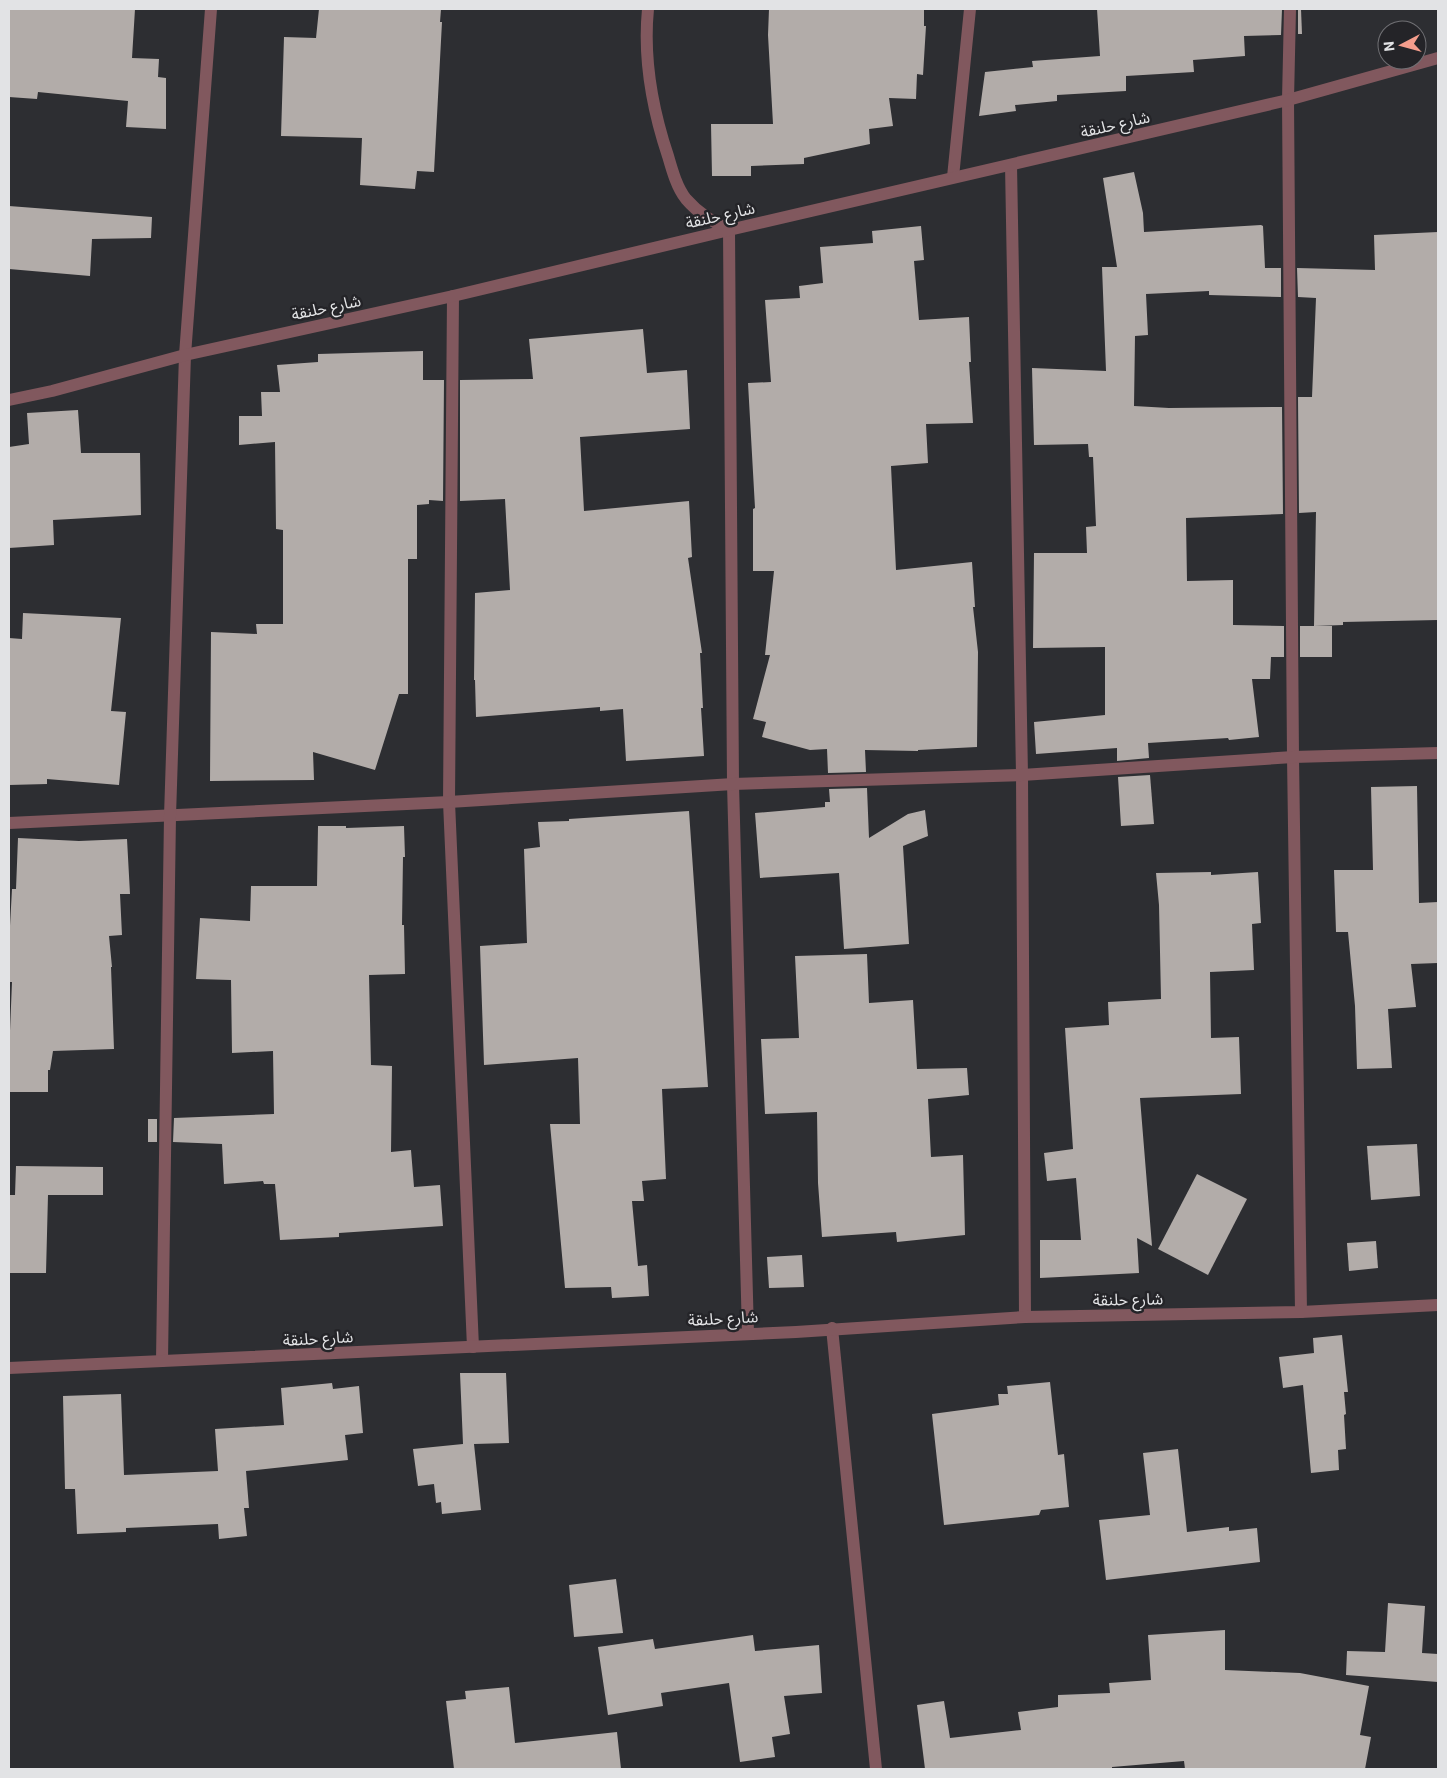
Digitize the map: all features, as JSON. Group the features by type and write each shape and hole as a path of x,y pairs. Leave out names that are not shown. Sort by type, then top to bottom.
{"street":[{"path":"162,1361 170,816 185,355 211,9"},
{"path":"648,9 646,32 648,78 658,126 672,170 684,197 702,215 729,230 733,784 748,1333"},
{"path":"953,177 970,9"},
{"path":"1290,9 1288,100 1293,757 1302,1312"},
{"name":"شارع حلنقة","path":"9,400 52,391 185,355 454,296 953,177 1288,100 1438,58"},
{"path":"1011,165 1022,774 1025,1317"},
{"path":"454,296 449,802 472,1347"},
{"path":"9,823 449,802 733,784 1022,774 1293,757 1438,753"},
{"name":"شارع حلنقة","path":"9,1368 472,1347 1025,1317 1302,1312 1438,1305"},
{"path":"832,1328 876,1769"}],"building":[{"path":"9,9 135,9 132,58 159,59 158,77 166,78 166,129 126,127 128,101 38,92 37,99 9,97"},
{"path":"319,9 441,9 440,22 442,22 434,172 417,171 415,189 360,185 362,138 281,136 284,37 316,38"},
{"path":"769,9 924,9 924,26 926,26 923,75 917,74 916,99 889,98 893,126 869,129 870,144 804,158 804,164 751,166 751,176 712,176 711,124 773,124 768,35"},
{"path":"1097,9 1282,9 1281,35 1244,36 1245,56 1193,60 1194,72 1126,76 1126,91 1057,95 1057,101 1015,105 1016,111 979,116 985,72 1033,67 1032,61 1100,56"},
{"path":"1298,9 1301,9 1302,34 1298,34"},
{"path":"1134,172 1143,213 1144,232 1261,225 1263,226 1265,268 1281,268 1281,297 1209,295 1209,291 1146,294 1148,335 1135,336 1134,406 1169,408 1282,407 1283,514 1186,518 1187,581 1233,580 1233,625 1284,626 1284,657 1271,657 1270,679 1252,679 1259,737 1148,743 1149,758 1117,761 1117,748 1036,754 1034,722 1105,715 1105,647 1033,648 1034,553 1087,553 1086,527 1096,526 1093,457 1089,457 1088,444 1034,445 1032,368 1106,371 1102,267 1117,267 1103,178"},
{"path":"9,206 152,217 151,238 92,239 90,276 9,269"},
{"path":"921,226 924,260 914,261 919,320 969,317 971,362 969,362 973,423 926,424 928,463 891,466 896,570 972,562 975,607 973,607 978,652 977,747 918,751 865,750 866,772 828,773 827,749 810,750 762,737 766,722 753,719 770,655 765,655 774,571 753,571 753,509 755,508 748,383 771,382 765,300 800,298 799,286 823,283 820,247 873,243 872,231"},
{"path":"1438,232 1438,620 1343,622 1343,625 1314,626 1316,512 1299,513 1298,397 1312,397 1316,298 1298,297 1297,268 1375,270 1374,235"},
{"path":"643,329 647,373 687,370 690,429 580,437 584,511 689,501 692,557 688,558 702,653 700,653 703,708 701,708 704,756 626,761 623,709 600,711 600,707 476,717 474,680 475,593 510,590 505,499 460,501 460,380 533,379 529,339"},
{"path":"423,351 423,380 444,380 443,501 429,500 429,504 417,505 417,559 408,559 408,694 399,694 375,770 313,752 314,780 210,781 211,632 257,634 256,624 283,624 283,530 276,529 275,442 239,445 239,416 262,416 261,392 280,392 277,365 318,362 318,354"},
{"path":"78,410 81,453 140,453 141,515 53,520 54,545 9,548 9,447 29,444 27,413"},
{"path":"23,613 121,618 111,711 126,712 119,785 47,779 47,784 9,785 9,638 22,639"},
{"path":"1300,626 1332,626 1332,657 1300,657"},
{"path":"1150,775 1154,824 1121,826 1118,777"},
{"path":"1417,786 1419,903 1438,902 1438,963 1411,964 1416,1007 1388,1009 1392,1068 1357,1069 1355,1006 1348,932 1336,932 1334,870 1373,870 1371,787"},
{"path":"867,788 869,838 908,814 925,810 928,836 903,846 909,944 844,949 839,873 760,878 755,813 825,807 825,802 830,802 829,789"},
{"path":"689,811 708,1087 662,1089 666,1179 642,1181 644,1201 632,1201 638,1266 647,1265 649,1296 612,1298 611,1287 565,1288 550,1124 580,1124 578,1058 484,1065 480,946 527,943 524,849 540,847 538,822"},
{"path":"318,826 346,826 346,828 404,826 405,857 403,857 402,925 404,925 405,974 369,975 371,1065 392,1066 391,1152 411,1150 414,1187 440,1185 443,1226 339,1233 339,1237 280,1240 275,1184 264,1184 263,1181 224,1184 222,1144 173,1142 174,1118 274,1114 273,1051 232,1053 231,980 196,979 200,918 250,921 251,886 317,886"},
{"path":"18,838 79,841 127,839 130,894 120,894 122,935 109,936 112,967 114,1049 53,1051 50,1070 48,1070 48,1092 9,1092 12,982 9,982 9,944 12,889 16,889"},
{"path":"1211,872 1211,875 1258,872 1261,923 1252,924 1254,970 1210,972 1211,1038 1239,1037 1241,1094 1140,1098 1152,1246 1137,1238 1139,1273 1040,1278 1040,1240 1081,1240 1076,1178 1047,1181 1044,1153 1073,1149 1065,1028 1109,1025 1108,1002 1161,999 1159,905 1156,873"},
{"path":"867,954 869,1003 913,1000 917,1069 967,1068 969,1095 928,1099 931,1157 963,1155 965,1235 897,1242 896,1232 822,1237 818,1183 817,1112 765,1114 761,1039 799,1038 795,956"},
{"path":"148,1119 157,1119 157,1142 148,1142"},
{"path":"1417,1144 1420,1196 1371,1200 1367,1146"},
{"path":"16,1166 103,1167 103,1195 48,1195 46,1273 9,1273 10,1195 15,1195"},
{"path":"1197,1174 1247,1199 1208,1275 1158,1249"},
{"path":"1376,1241 1378,1268 1349,1271 1347,1243"},
{"path":"802,1255 804,1287 769,1288 767,1257"},
{"path":"1342,1335 1348,1392 1344,1392 1346,1449 1338,1450 1339,1470 1311,1473 1303,1385 1283,1388 1279,1357 1314,1353 1313,1338"},
{"path":"460,1373 506,1373 509,1443 474,1444 481,1510 442,1514 441,1502 436,1503 434,1484 418,1486 413,1449 463,1444"},
{"path":"1050,1382 1058,1455 1064,1454 1069,1507 1041,1510 1039,1515 944,1525 932,1414 999,1405 998,1394 1008,1394 1007,1386"},
{"path":"332,1383 333,1389 359,1386 363,1433 345,1435 348,1460 246,1471 249,1508 244,1508 247,1536 219,1539 218,1524 126,1528 126,1532 77,1534 75,1489 65,1489 63,1396 121,1394 124,1475 218,1471 215,1429 284,1425 281,1388"},
{"path":"1178,1449 1187,1532 1229,1527 1229,1531 1257,1528 1260,1562 1106,1580 1099,1520 1150,1515 1143,1453"},
{"path":"616,1579 623,1633 574,1637 569,1585"},
{"path":"1388,1603 1425,1606 1422,1653 1438,1654 1438,1682 1346,1675 1347,1651 1385,1652"},
{"path":"1225,1630 1225,1670 1300,1673 1369,1686 1360,1735 1371,1737 1365,1769 1185,1769 1184,1761 1112,1767 1112,1769 925,1769 917,1705 944,1701 950,1738 1021,1730 1018,1712 1058,1707 1058,1695 1110,1693 1109,1683 1151,1680 1148,1635"},
{"path":"753,1635 755,1651 819,1645 822,1693 784,1696 790,1734 772,1737 775,1757 740,1762 729,1683 661,1693 663,1706 608,1715 598,1647 653,1639 655,1649"},
{"path":"509,1687 515,1743 617,1732 621,1769 454,1769 446,1701 466,1699 465,1691"}]}
